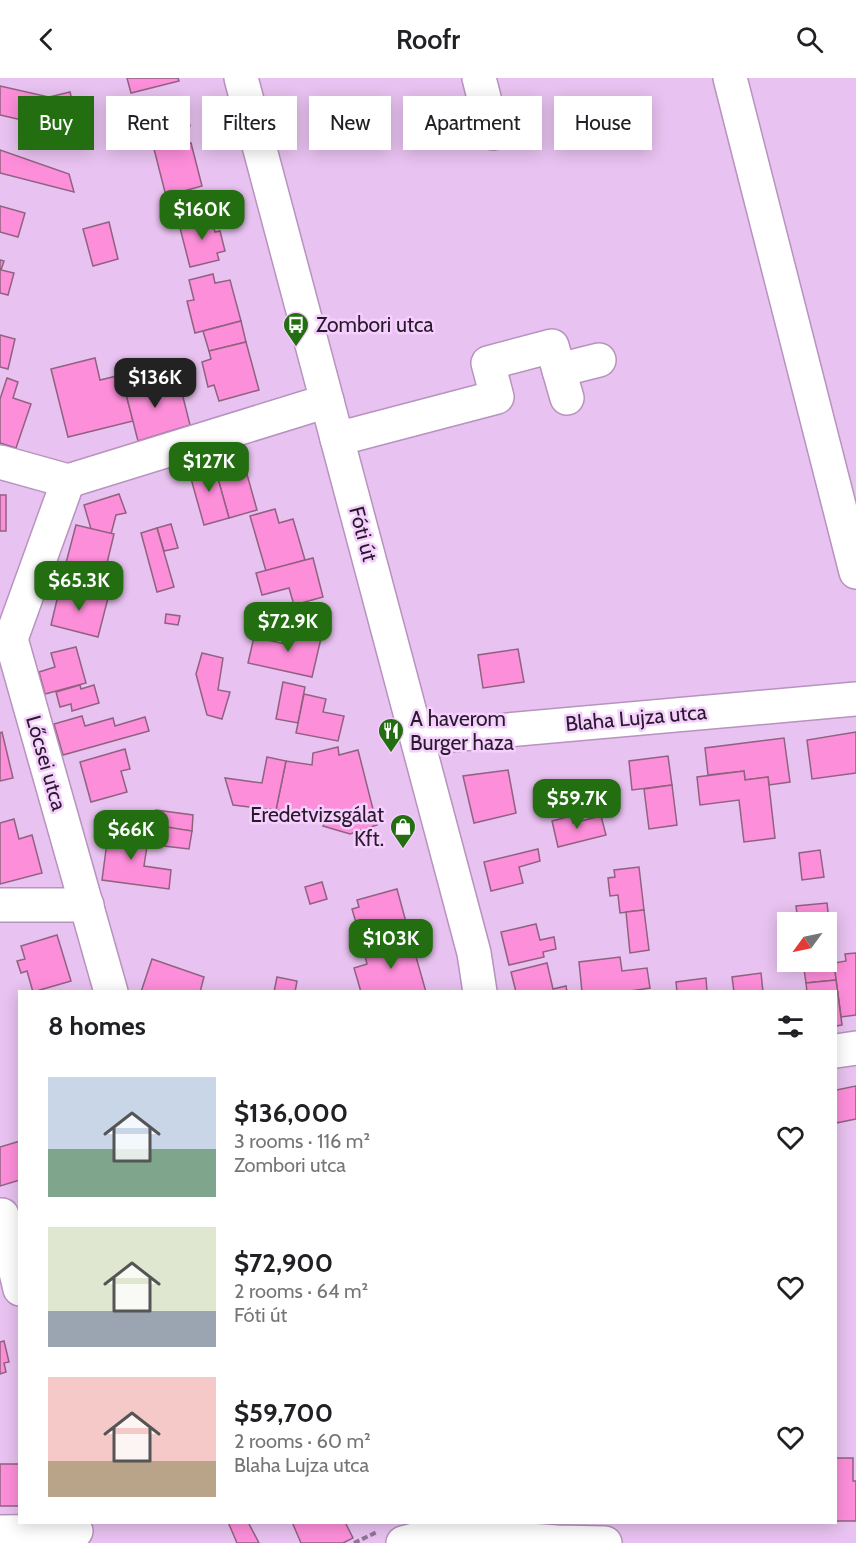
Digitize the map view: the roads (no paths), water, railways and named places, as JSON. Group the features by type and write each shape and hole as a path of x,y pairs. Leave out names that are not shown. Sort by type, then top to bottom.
{"street":[{"name":"Fóti út","path":"241,78 474,953 480,990"},
{"path":"479,78 484,96"},
{"path":"730,78 856,572"},
{"path":"337,439 497,397 488,363 552,346 563,384 599,360"},
{"path":"0,462 68,481 327,401"},
{"path":"6,639 68,481"},
{"name":"Lőcsei utca","path":"6,639 110,990"},
{"name":"Blaha Lujza utca","path":"417,738 856,699"},
{"path":"0,905 87,905"},
{"path":"837,1051 856,1048"},
{"path":"7,1213 18,1277"},
{"path":"0,1532 76,1532"},
{"path":"403,1543 442,1534 557,1536 605,1543"}],"place":[{"name":"Zombori utca","path":"296,348"},
{"name":"A haverom Burger haza","path":"391,754"},
{"name":"Eredetvizsgálat Kft.","path":"403,850"}]}
